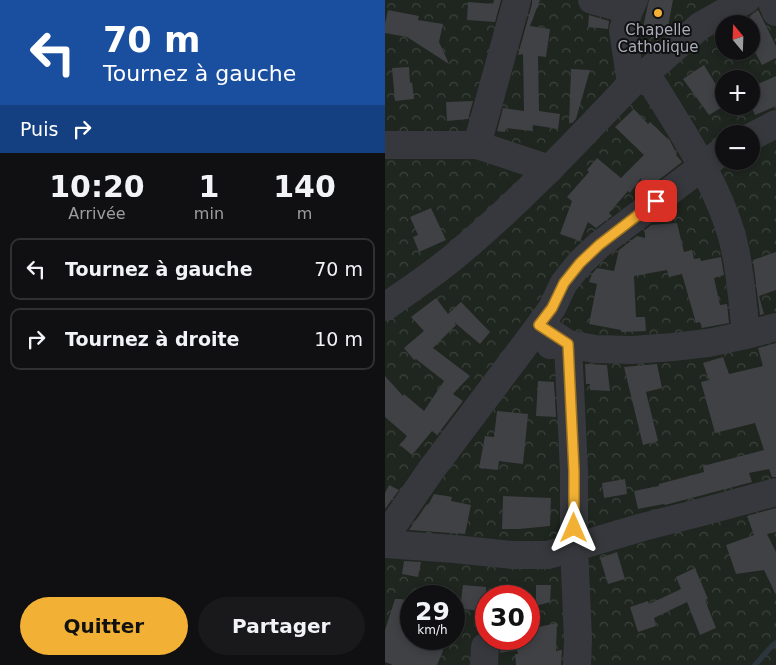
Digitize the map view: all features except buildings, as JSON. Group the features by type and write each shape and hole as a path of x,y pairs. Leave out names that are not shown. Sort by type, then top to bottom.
{"street":[{"path":"477,145 517,0"},
{"path":"592,0 631,5 623,30 625,46 639,78 702,166 718,199 735,247 746,335"},
{"path":"385,307 455,256 513,205 639,78 700,26 746,0"},
{"path":"771,0 776,12"},
{"path":"760,132 776,124"},
{"path":"385,145 477,145 550,169"},
{"path":"385,537 436,462 552,308 564,283 580,263 599,245 715,157"},
{"path":"539,325 568,344"},
{"path":"517,355 539,346 568,344 595,349 632,350 708,343 776,326"},
{"path":"568,344 574,471 577,665"},
{"path":"385,544 512,555 548,555 643,527 776,492"}],"green space":[{"path":"385,0 776,0 776,665 385,665"}],"waterway":[{"path":"755,665 776,643"}],"place":[{"name":"Chapelle Catholique","path":"658,13"}],"route":[{"path":"574,528 574,471 568,344 539,325 552,308 564,283 580,263 599,245 656,201"}]}
